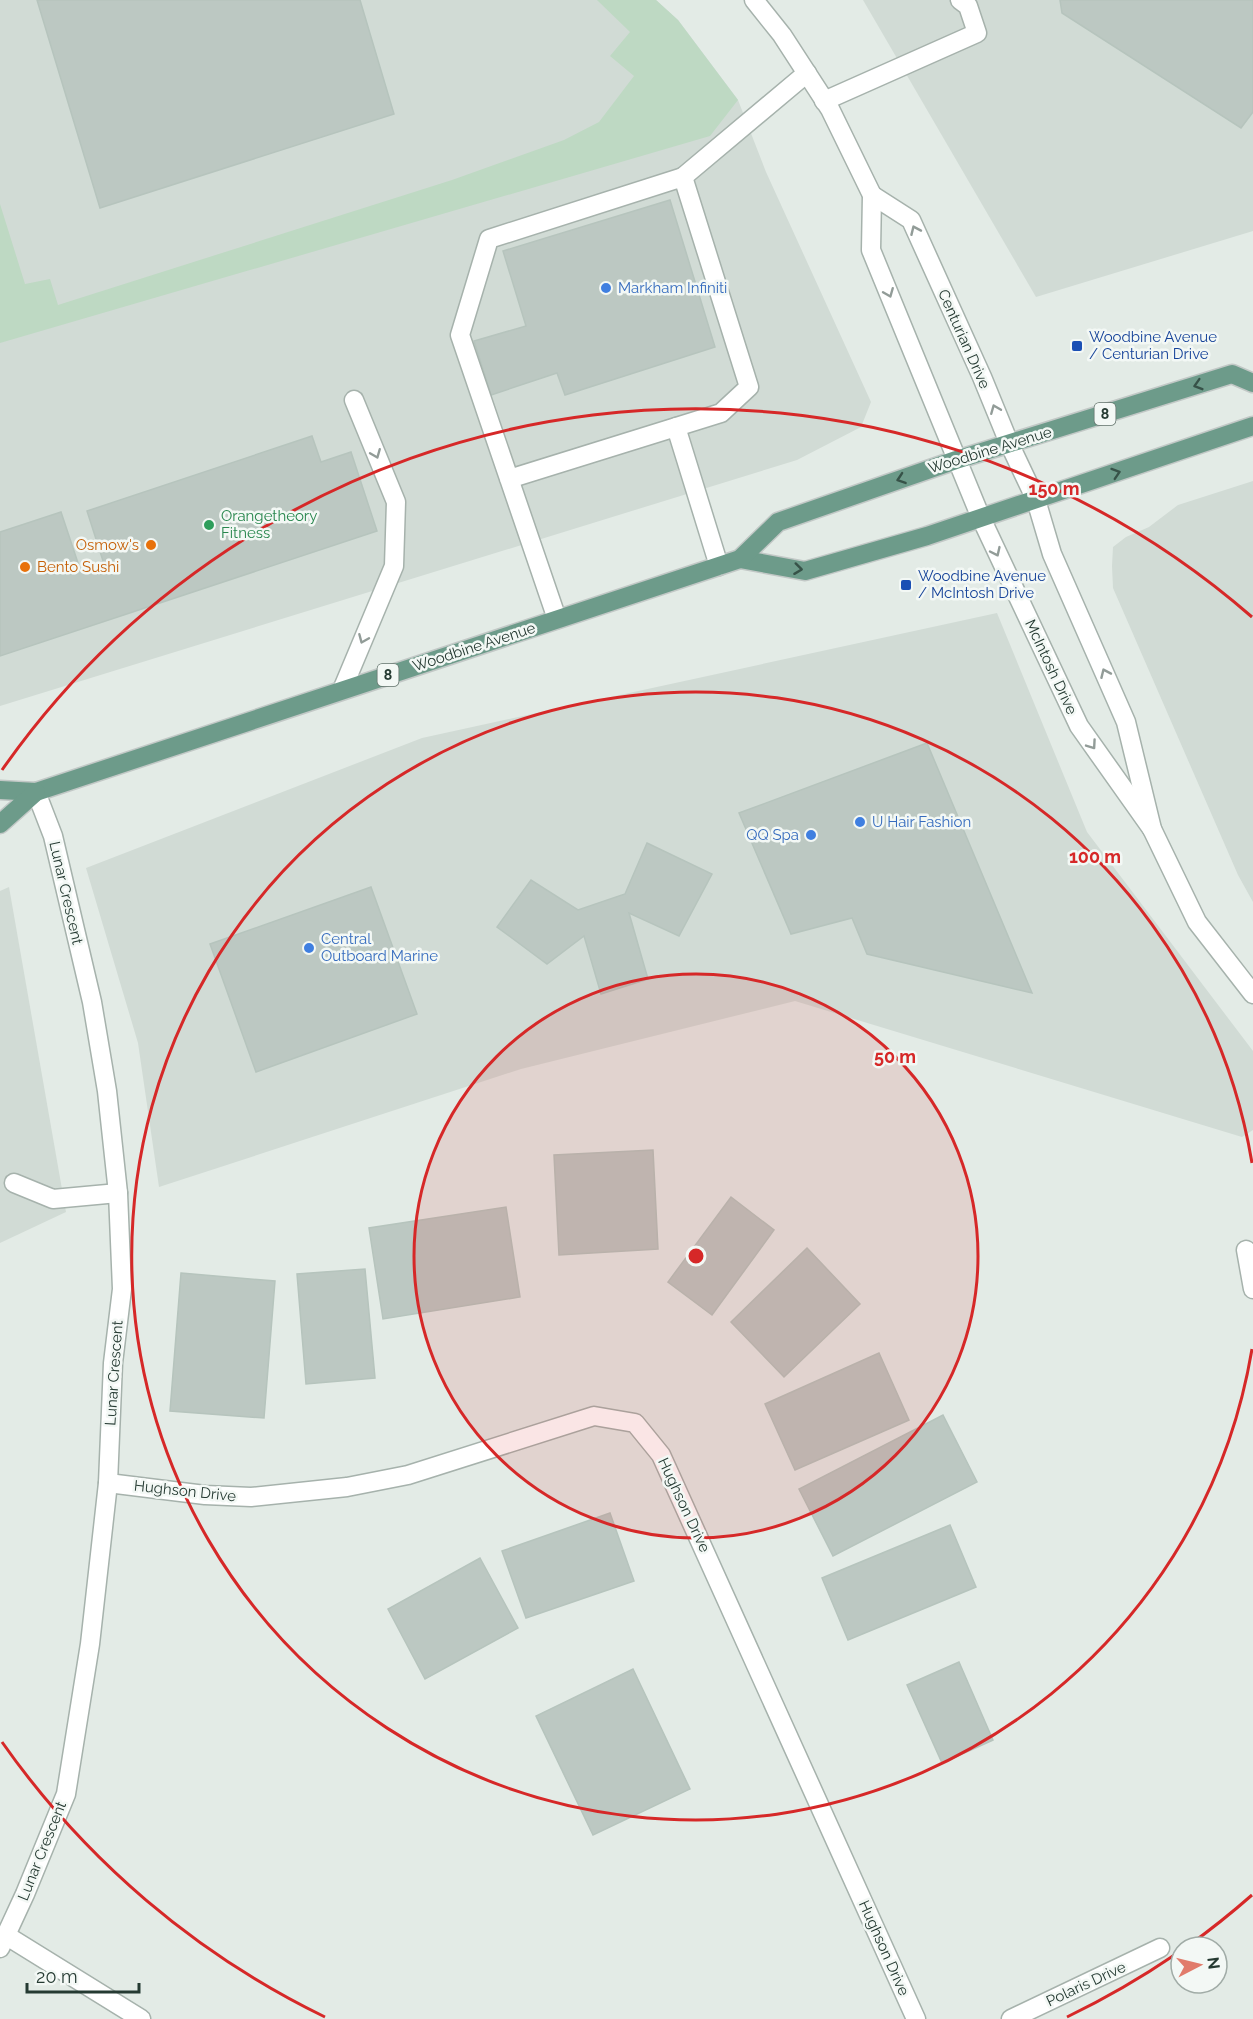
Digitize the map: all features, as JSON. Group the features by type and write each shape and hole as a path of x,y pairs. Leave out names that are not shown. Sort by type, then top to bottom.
{"main road":[{"name":"Woodbine Avenue","path":"0,790 36,792 740,559 778,522 956,460 1232,374 1253,382"},
{"name":"Woodbine Avenue","path":"740,559 805,571 981,518 1253,426"},
{"name":"Woodbine Avenue","path":"0,824 36,792"}],"street":[{"path":"753,0 782,35 807,73 824,101 872,195 872,250 956,460"},
{"path":"824,101 977,33 968,6 960,0"},
{"path":"557,619 460,335 489,239 683,177 807,73"},
{"path":"509,479 721,412 749,387 683,177"},
{"name":"Centurian Drive","path":"872,195 911,220 1036,500"},
{"path":"342,690 394,566 396,502 354,399"},
{"path":"676,427 719,566"},
{"name":"McIntosh Drive","path":"956,460 1079,726 1152,829 1197,922 1253,994"},
{"name":"McIntosh Drive","path":"1036,500 1052,554 1126,722 1152,829"},
{"name":"Lunar Crescent","path":"3,1942 66,1794 90,1644 108,1483 113,1363 122,1288 118,1193 107,1091 93,1002 53,836 36,792"},
{"path":"14,1184 53,1199 118,1193"},
{"path":"1246,1250 1253,1289"},
{"name":"Hughson Drive","path":"108,1483 206,1496 251,1497 347,1487 408,1475 594,1416 635,1423 661,1455 916,2019"},
{"path":"3,1942 141,2019"},
{"name":"Polaris Drive","path":"1011,2019 1160,1948"}],"shaded area":[{"path":"0,0 656,0 678,20 738,100 766,172 871,402 861,427 797,460 0,706"},
{"path":"863,0 1253,0 1253,231 1036,297"},
{"path":"1253,481 1253,902 1238,875 1113,588 1112,566 1113,547 1126,537 1149,527 1178,505"},
{"path":"997,613 1087,832 1253,1051 1253,1130 1242,1137 795,1001 521,1069 159,1187 138,1043 86,868 422,738"},
{"path":"9,887 66,1212 0,1243 0,891"}],"green space":[{"path":"597,0 656,0 678,20 738,100 710,136 0,343 0,204 25,284 50,279 58,305 452,180 564,140 599,122 634,76 610,56 630,32"}],"building":[{"path":"37,0 360,0 394,114 100,208"},
{"path":"1060,0 1253,0 1253,112 1241,128 1062,13"},
{"name":"Markham Infiniti","path":"670,200 715,347 565,395 557,373 491,395 474,341 526,326 503,251"},
{"path":"312,436 321,462 351,452 377,531 0,656 0,532 61,512 81,572 104,564 87,511"},
{"path":"927,743 1032,993 867,954 852,918 791,934 739,813"},
{"path":"647,843 712,874 679,936 629,913 648,979 601,994 584,936 547,964 497,927 531,880 578,910 625,894"},
{"path":"371,887 417,1014 256,1072 210,944"},
{"path":"653,1150 658,1249 559,1255 554,1155"},
{"path":"731,1197 774,1230 712,1315 668,1282"},
{"path":"506,1207 520,1297 383,1319 369,1228"},
{"path":"807,1248 860,1304 784,1377 731,1322"},
{"path":"365,1269 375,1378 306,1384 297,1274"},
{"path":"181,1273 275,1281 264,1418 170,1411"},
{"path":"879,1353 909,1420 795,1470 765,1404"},
{"path":"943,1415 977,1482 833,1556 799,1489"},
{"path":"610,1513 634,1581 526,1618 502,1551"},
{"path":"950,1525 976,1587 848,1640 822,1578"},
{"path":"480,1558 518,1628 425,1679 388,1609"},
{"path":"959,1662 993,1740 942,1763 907,1685"},
{"path":"633,1669 690,1789 593,1835 536,1716"}],"place":[{"name":"Markham Infiniti","path":"606,288"},
{"name":"Woodbine Avenue / Centurian Drive","path":"1077,346"},
{"name":"Orangetheory Fitness","path":"209,525"},
{"name":"Osmow's","path":"151,545"},
{"name":"Bento Sushi","path":"25,567"},
{"name":"Woodbine Avenue / McIntosh Drive","path":"906,585"},
{"name":"U Hair Fashion","path":"860,822"},
{"name":"QQ Spa","path":"811,835"},
{"name":"Central Outboard Marine","path":"309,948"}]}
